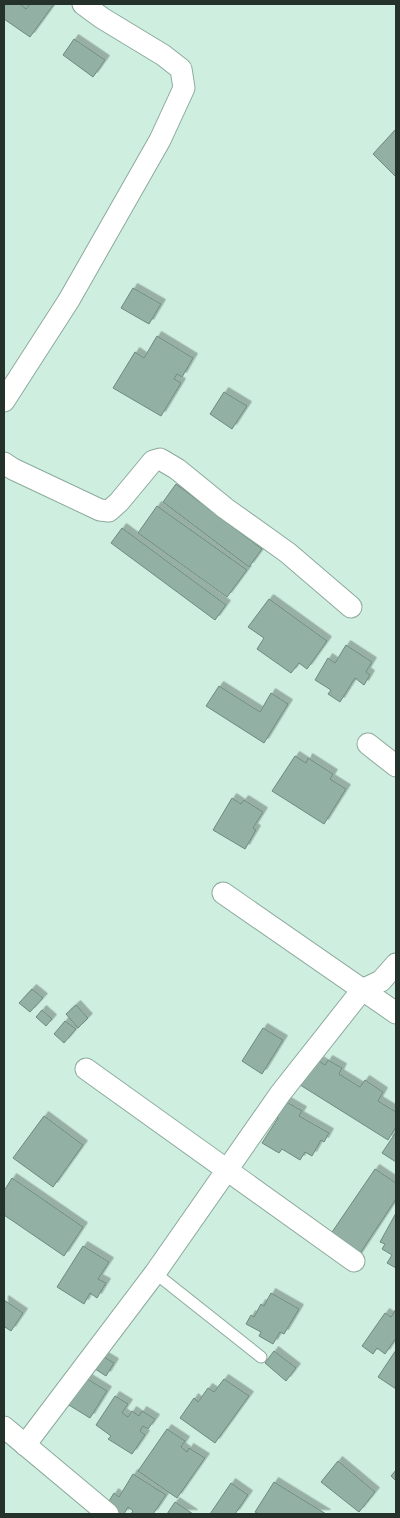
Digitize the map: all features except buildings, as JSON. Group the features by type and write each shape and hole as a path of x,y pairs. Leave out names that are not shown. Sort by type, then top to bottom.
{"street":[{"path":"4,402 69,300 160,140 184,88 181,69 163,55 102,18 83,4"},
{"path":"4,463 100,510 109,511 119,502 153,461 160,459 288,553 351,607"},
{"path":"368,744 396,766"},
{"path":"223,893 396,1013"},
{"path":"25,1445 155,1273 280,1094 362,990 381,981 396,964"},
{"path":"86,1069 354,1261"},
{"path":"4,1427 108,1514"}],"lane":[{"path":"155,1273 261,1356"}]}
